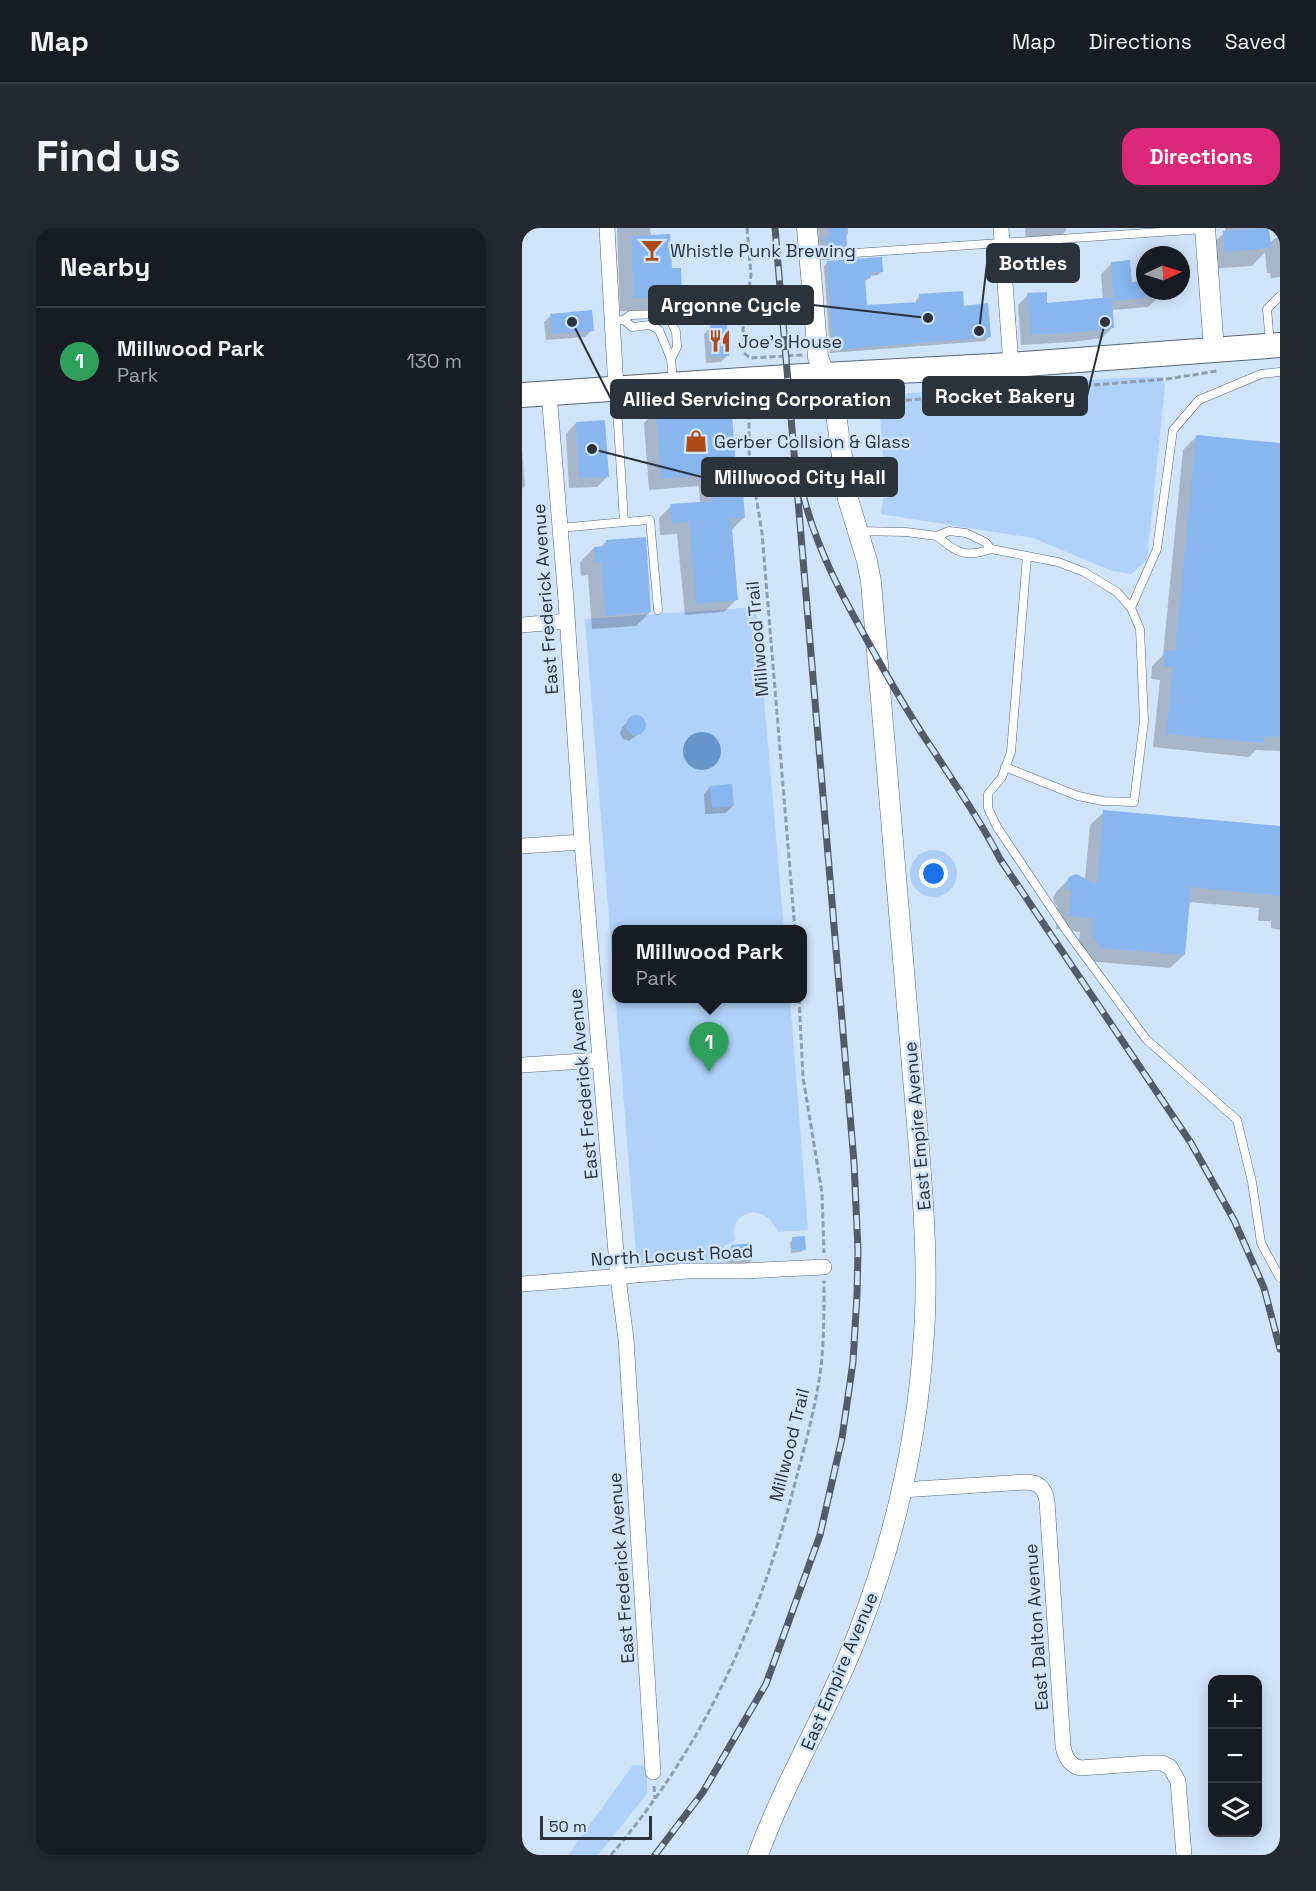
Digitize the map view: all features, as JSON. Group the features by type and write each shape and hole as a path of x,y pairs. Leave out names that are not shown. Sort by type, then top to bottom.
{"main road":[{"path":"522,395 1011,365 1218,360 1275,345"}],"street":[{"path":"607,228 618,321 616,389"},
{"name":"East Empire Avenue","path":"758,1855 779,1801 831,1698 859,1632 883,1560 901,1490 914,1424 922,1370 926,1295 925,1234 872,593 867,561 845,486 834,400 817,352 807,228"},
{"path":"1001,228 1011,365"},
{"path":"1205,229 1218,360"},
{"name":"East Frederick Avenue","path":"549,393 582,842 618,1277 626,1340 653,1772"},
{"path":"522,625 567,621"},
{"path":"522,846 582,842"},
{"path":"522,1065 600,1060"},
{"name":"North Locust Road","path":"522,1284 687,1271 753,1271 824,1267"},
{"name":"East Dalton Avenue","path":"901,1490 1025,1482 1036,1483 1044,1490 1047,1501 1063,1746 1066,1757 1071,1764 1084,1768 1157,1763 1170,1767 1178,1780 1184,1855"}],"lane":[{"path":"809,256 1205,229"},
{"path":"1275,345 1267,309 1280,296"},
{"path":"618,321 630,315 662,314 671,321 676,332 677,347 671,359"},
{"path":"618,321 632,327 650,325 659,330 671,359 673,385"},
{"path":"1131,608 1157,549 1173,430 1199,400 1261,374 1280,372"},
{"path":"616,389 624,522"},
{"path":"560,528 650,520 658,610"},
{"path":"857,531 906,532 937,536 949,531 966,533 985,542 991,549"},
{"path":"937,536 952,549 966,554 991,549 1058,562 1084,572 1117,592 1131,608 1140,629 1144,721 1134,802 1103,801 1078,796 1005,767"},
{"path":"1027,556 1011,752 1002,777 988,794 987,808 997,827 1068,933 1146,1039 1237,1120 1252,1182 1261,1243 1280,1278"}],"path":[{"path":"747,228 751,275 743,329 744,353 750,358 806,354"},
{"path":"861,400 884,402 1167,379 1218,360"},
{"name":"Millwood Trail","path":"795,925 762,533 749,452 749,411 759,400 808,399"},
{"name":"Millwood Trail","path":"611,1855 655,1799 696,1736 732,1668 761,1599 787,1511 817,1389 822,1351 824,1267 822,1193 803,1077 799,1003"}],"shaded area":[{"path":"1163,377 1165,385 1147,560 1131,574 1112,571 1033,538 881,514 885,481 880,415 899,394 1118,378"},
{"path":"756,607 784,925 612,925 612,954 585,619"},
{"path":"702,732 716,737 721,751 716,765 702,770 688,765 683,751 688,737"},
{"path":"616,1003 790,1003 808,1230 778,1232 764,1215 747,1214 736,1223 735,1239 724,1246 724,1263 637,1265"},
{"path":"633,1765 647,1766 647,1794 598,1855 568,1855"}],"building":[{"path":"828,228 846,228 847,248 826,249 825,237 828,237"},
{"path":"1269,228 1271,248 1225,252 1223,231"},
{"path":"670,234 672,268 681,268 682,296 634,298 631,236"},
{"path":"882,257 883,272 871,272 871,278 865,279 867,305 920,302 919,294 963,291 964,306 988,303 991,337 834,350 827,261"},
{"path":"1130,260 1132,282 1136,282 1136,299 1114,301 1111,262"},
{"path":"1047,292 1047,303 1112,297 1114,328 1031,335 1027,293"},
{"path":"592,310 594,331 552,334 550,314"},
{"name":"Joe's House","path":"727,324 729,356 712,357 710,325"},
{"path":"731,404 738,492 743,492 745,518 731,519 738,600 696,604 689,522 672,524 670,504 713,501 711,475 661,479 656,409"},
{"path":"605,420 609,477 579,478 576,422"},
{"path":"1196,435 1280,443 1280,737 1265,736 1264,743 1166,734 1173,667 1164,666 1165,650 1175,651"},
{"path":"646,537 651,612 605,616 601,562 595,562 594,547 606,546 606,540"},
{"path":"636,715 643,718 646,725 643,732 636,735 629,732 626,725 629,718"},
{"path":"732,784 734,806 712,808 710,786"},
{"path":"1103,810 1280,826 1280,896 1191,887 1185,955 1100,948 1092,934 1093,919 1069,916 1071,891 1067,889 1066,883 1069,877 1076,874 1097,884"},
{"path":"805,1236 806,1250 793,1251 792,1237"},
{"path":"753,1243 754,1259 732,1261 731,1245"}],"railway":[{"path":"655,1855 703,1792 766,1684 820,1535 842,1438 853,1362 858,1251 854,1162 775,228"},
{"path":"803,494 808,514 830,570 899,696 977,817 1000,859 1191,1143 1234,1220 1264,1288 1280,1349"}],"place":[{"name":"Whistle Punk Brewing","path":"652,250"},
{"name":"Argonne Cycle","path":"928,318"},
{"name":"Allied Servicing Corporation","path":"572,322"},
{"name":"Rocket Bakery","path":"1105,322"},
{"name":"Bottles","path":"979,331"},
{"name":"Joe's House","path":"720,341"},
{"name":"Gerber Collsion & Glass","path":"696,441"},
{"name":"Millwood City Hall","path":"592,449"},
{"name":"Millwood Park","path":"709,1072"}]}
